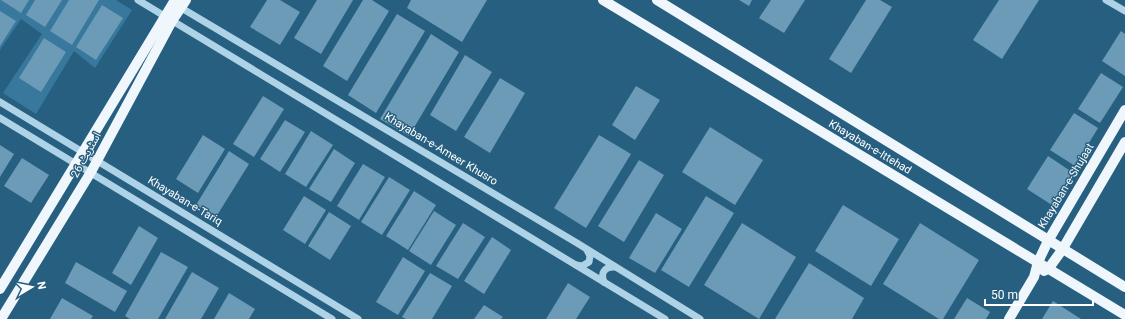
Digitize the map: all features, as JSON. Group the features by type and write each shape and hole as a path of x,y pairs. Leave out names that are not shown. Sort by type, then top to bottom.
{"main road":[{"name":"Khayaban-e-Ittehad","path":"603,0 1125,315"},
{"name":"Khayaban-e-Ittehad","path":"657,0 1125,287"},
{"name":"اسٹریٹ 26","path":"1,319 91,172 177,2"},
{"name":"اسٹریٹ 26","path":"0,289 83,153 168,19"},
{"name":"Khayaban-e-Shujaat","path":"1009,319 1034,278 1038,262 1048,241 1125,110"},
{"name":"Khayaban-e-Shujaat","path":"1034,278 1049,268 1066,252 1125,142"},
{"path":"1024,254 1032,253 1038,247 1039,239 1035,233"},
{"path":"1058,275 1055,267 1057,260 1066,252"}],"street":[{"path":"138,0 665,319"},
{"path":"1106,0 1125,11"},
{"name":"Khayaban-e-Ameer Khusro","path":"177,2 700,319"},
{"name":"Khayaban-e-Tariq","path":"0,102 358,319"},
{"path":"0,118 77,163 332,319"},
{"path":"576,266 582,266 589,262 590,253 586,249"},
{"path":"604,282 602,276 604,270 610,267 616,268"},
{"path":"304,302 310,302 313,298 311,290"}],"shaded area":[{"path":"0,0 116,0 132,10 95,68 74,51 36,114 3,93 42,34 21,19 0,50"}],"building":[{"path":"1,0 29,0 21,13"},
{"path":"35,0 62,0 45,27 26,15"},
{"path":"69,0 99,0 72,45 50,31"},
{"path":"267,0 280,0 300,12 280,45 250,27"},
{"path":"317,0 353,0 321,54 294,38"},
{"path":"363,0 372,0 389,11 347,81 323,66"},
{"path":"411,0 487,0 462,42 407,8"},
{"path":"739,0 752,0 749,6"},
{"path":"771,0 805,0 784,33 759,18"},
{"path":"866,0 880,0 892,7 851,73 829,59"},
{"path":"999,0 1039,0 1002,59 973,40"},
{"path":"102,5 123,18 96,60 76,47"},
{"path":"0,11 16,21 0,46"},
{"path":"397,14 425,31 376,113 348,95"},
{"path":"1121,31 1125,34 1125,76 1102,61"},
{"path":"431,34 459,52 409,136 380,119"},
{"path":"44,38 66,52 41,92 19,78"},
{"path":"465,55 492,72 456,131 430,115"},
{"path":"1101,73 1123,87 1100,123 1078,109"},
{"path":"500,78 525,93 490,153 464,137"},
{"path":"636,86 660,100 635,140 612,125"},
{"path":"263,96 284,109 254,157 233,144"},
{"path":"1074,113 1098,128 1075,166 1050,150"},
{"path":"285,120 305,132 280,172 260,159"},
{"path":"710,127 763,160 735,205 682,172"},
{"path":"311,131 333,145 306,187 285,174"},
{"path":"203,135 225,149 198,193 176,179"},
{"path":"599,135 631,154 586,228 554,208"},
{"path":"0,145 14,154 0,177"},
{"path":"334,149 355,163 331,202 309,189"},
{"path":"229,151 249,164 216,217 196,205"},
{"path":"1048,156 1075,174 1055,207 1027,189"},
{"path":"22,158 49,175 31,203 4,186"},
{"path":"639,160 664,175 624,242 598,226"},
{"path":"363,164 385,177 359,220 337,206"},
{"path":"389,177 410,190 382,235 361,222"},
{"path":"414,191 436,205 408,250 386,236"},
{"path":"304,196 326,210 305,244 283,230"},
{"path":"706,196 734,213 689,287 661,270"},
{"path":"843,205 899,239 871,286 815,251"},
{"path":"434,211 456,225 431,265 409,251"},
{"path":"329,212 351,226 330,260 308,246"},
{"path":"656,213 682,229 655,273 629,258"},
{"path":"463,223 485,237 458,279 436,266"},
{"path":"742,223 796,257 759,319 704,285"},
{"path":"920,223 979,260 943,319 939,319 883,284"},
{"path":"139,226 158,238 131,285 112,273"},
{"path":"492,237 511,250 484,294 464,281"},
{"path":"161,252 188,267 158,319 130,319 125,316"},
{"path":"403,257 425,271 398,315 376,302"},
{"path":"76,262 127,291 115,312 65,283"},
{"path":"809,263 864,298 852,319 775,319"},
{"path":"192,272 219,288 201,319 165,319"},
{"path":"430,273 452,286 432,319 406,319 402,317"},
{"path":"568,283 590,297 576,319 546,319"},
{"path":"229,293 255,309 249,319 214,319"},
{"path":"62,298 93,316 91,319 50,319"},
{"path":"967,298 990,312 986,319 954,319"},
{"path":"1053,301 1081,319 1042,319"},
{"path":"484,305 503,317 501,319 474,319"}]}
